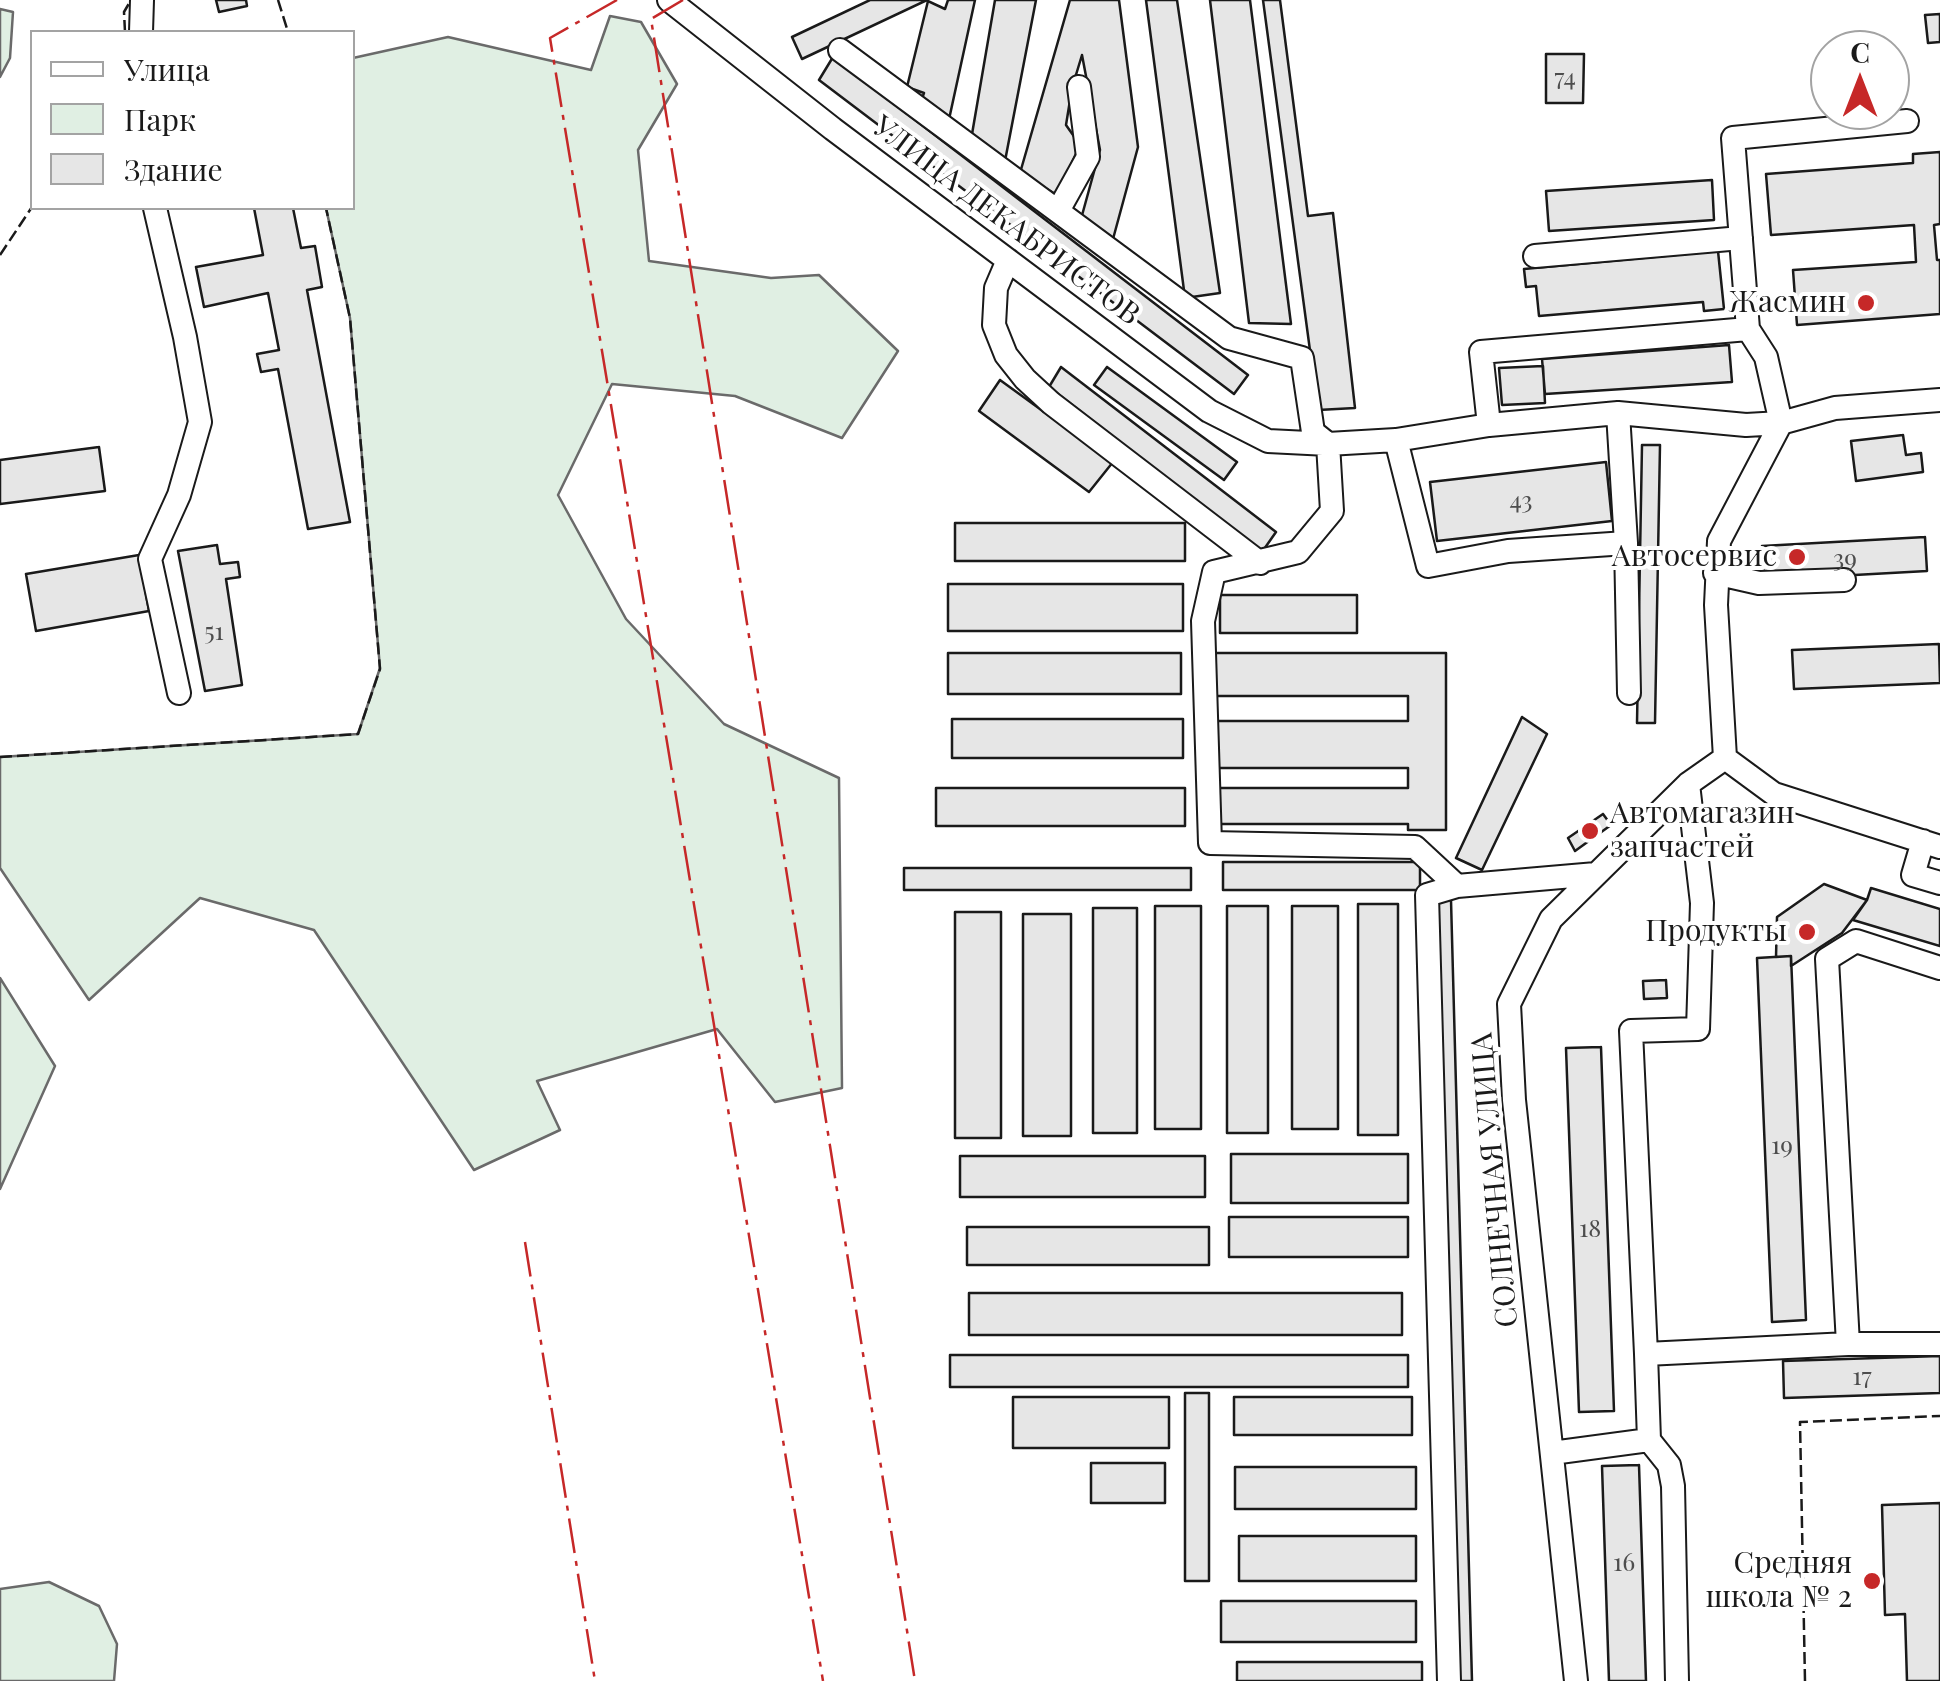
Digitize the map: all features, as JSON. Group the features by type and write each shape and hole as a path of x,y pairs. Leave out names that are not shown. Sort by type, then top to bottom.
{"street":[{"path":"141,30 142,0"},
{"name":"УЛИЦА ДЕКАБРИСТОВ","path":"669,0 1209,411 1268,441 1328,444 1396,440 1489,425 1618,413 1746,424 1781,423"},
{"path":"840,50 1229,338 1302,358 1313,432 1328,444 1332,511 1298,552 1214,572 1203,621 1210,843 1415,847 1457,886"},
{"path":"1058,212 1088,157 1078,87"},
{"path":"1815,130 1733,138 1748,329 1766,357 1781,423 1719,541 1716,574 1725,758 1774,794 1932,844 1913,875 1940,883"},
{"path":"155,210 186,337 200,422 179,496 150,559 178,693"},
{"path":"1534,256 1741,238"},
{"path":"1008,260 996,288 994,325 1006,355 1051,403 1260,564"},
{"path":"1489,425 1481,352 1748,329"},
{"path":"1781,423 1835,408 1940,400"},
{"path":"1618,413 1629,693"},
{"path":"1396,440 1428,566 1508,551 1626,542"},
{"path":"1716,574 1759,583 1844,580"},
{"name":"СОЛНЕЧНАЯ УЛИЦА","path":"1576,1681 1514,1100 1509,1004 1551,919 1688,784 1725,758"},
{"path":"1676,1681 1673,1486 1669,1465 1649,1440 1631,1031 1698,1029 1702,903 1688,784"},
{"path":"1449,1681 1427,894 1457,886 1596,874"},
{"path":"1848,1344 1827,960 1856,941 1940,968"},
{"path":"1646,1354 1848,1344 1940,1344"},
{"path":"1552,1453 1649,1440"}],"green space":[{"path":"0,9 13,12 10,58 0,77"},
{"path":"610,16 641,22 677,84 638,150 649,261 771,278 819,275 898,351 842,438 735,396 612,384 558,495 626,619 724,724 839,778 842,1088 775,1102 717,1029 537,1081 560,1130 474,1170 314,930 200,898 89,1000 0,868 0,757 358,734 380,668 350,318 326,210 355,210 355,58 448,37 591,70"},
{"path":"0,978 55,1066 0,1189"},
{"path":"49,1582 99,1606 117,1644 114,1681 0,1681 0,1589"}],"building":[{"path":"216,0 246,0 247,6 219,12"},
{"path":"870,0 927,0 802,59 792,37"},
{"path":"948,0 975,0 948,124 920,104 924,93 907,87 928,1 945,9"},
{"path":"995,0 1036,0 1005,161 971,140"},
{"path":"1070,0 1119,0 1138,147 1113,239 1081,219 1100,150 1082,55 1066,125 1080,145 1057,195 1020,173"},
{"path":"1146,0 1177,0 1220,293 1185,298"},
{"path":"1210,0 1250,0 1291,324 1249,323"},
{"path":"1263,0 1280,0 1308,216 1333,213 1355,408 1318,410"},
{"path":"1940,14 1940,42 1928,43 1925,15"},
{"path":"1546,54 1584,54 1583,103 1546,103"},
{"path":"833,57 1248,375 1234,394 819,80"},
{"path":"1940,152 1940,224 1934,225 1940,260 1940,314 1797,325 1793,270 1916,262 1914,225 1771,235 1766,174 1913,163 1913,154"},
{"path":"1712,180 1714,220 1549,231 1546,191"},
{"path":"254,210 293,210 301,248 315,246 322,287 307,290 350,522 308,529 278,369 261,372 257,354 279,350 268,293 204,307 196,267 263,255"},
{"path":"1718,251 1724,309 1704,311 1703,302 1539,316 1536,286 1526,287 1524,269"},
{"path":"1729,345 1732,382 1545,394 1542,359"},
{"path":"1543,366 1545,403 1502,405 1499,368"},
{"path":"1061,367 1276,532 1262,552 1049,387"},
{"path":"1107,367 1237,462 1224,480 1094,385"},
{"path":"1000,380 1113,462 1089,492 979,411"},
{"path":"1903,435 1906,455 1921,453 1923,472 1856,481 1851,441"},
{"path":"1642,445 1660,445 1655,723 1637,723"},
{"path":"99,447 105,491 0,504 0,460"},
{"path":"1606,462 1612,521 1437,541 1430,482"},
{"path":"955,523 1185,523 1185,561 955,561"},
{"path":"1925,537 1927,571 1764,580 1762,546"},
{"path":"217,545 220,564 238,562 240,577 226,579 242,685 205,691 178,551"},
{"path":"139,555 149,611 36,631 26,574"},
{"path":"948,584 1183,584 1183,631 948,631"},
{"path":"1220,595 1357,595 1357,633 1220,633"},
{"path":"1939,644 1940,683 1794,689 1792,650"},
{"path":"948,653 1181,653 1181,694 948,694"},
{"path":"1213,653 1446,653 1446,830 1408,830 1408,824 1215,824 1215,788 1408,788 1408,768 1215,768 1215,721 1408,721 1408,696 1213,696"},
{"path":"1522,717 1547,734 1482,870 1456,858"},
{"path":"952,719 1183,719 1183,758 952,758"},
{"path":"936,788 1185,788 1185,826 936,826"},
{"name":"Автомагазин запчастей","path":"1603,814 1611,825 1575,851 1568,838"},
{"path":"1223,862 1420,862 1420,890 1223,890"},
{"path":"904,868 1191,868 1191,890 904,890"},
{"path":"1824,884 1867,900 1842,933 1791,966 1791,956 1776,957 1777,917"},
{"path":"1871,888 1940,909 1940,946 1853,920"},
{"path":"1431,900 1451,900 1472,1681 1452,1681"},
{"path":"1358,904 1398,904 1398,1135 1358,1135"},
{"path":"1155,906 1201,906 1201,1129 1155,1129"},
{"path":"1227,906 1268,906 1268,1133 1227,1133"},
{"path":"1292,906 1338,906 1338,1129 1292,1129"},
{"path":"1093,908 1137,908 1137,1133 1093,1133"},
{"path":"955,912 1001,912 1001,1138 955,1138"},
{"path":"1023,914 1071,914 1071,1136 1023,1136"},
{"path":"1791,956 1806,1320 1772,1322 1757,958"},
{"path":"1666,980 1667,998 1644,999 1643,981"},
{"path":"1601,1047 1614,1411 1579,1412 1566,1048"},
{"path":"1231,1154 1408,1154 1408,1203 1231,1203"},
{"path":"960,1156 1205,1156 1205,1197 960,1197"},
{"path":"1229,1217 1408,1217 1408,1257 1229,1257"},
{"path":"967,1227 1209,1227 1209,1265 967,1265"},
{"path":"969,1293 1402,1293 1402,1335 969,1335"},
{"path":"950,1355 1408,1355 1408,1387 950,1387"},
{"path":"1940,1356 1940,1393 1784,1398 1783,1361"},
{"path":"1185,1393 1209,1393 1209,1581 1185,1581"},
{"path":"1013,1397 1169,1397 1169,1448 1013,1448"},
{"path":"1234,1397 1412,1397 1412,1435 1234,1435"},
{"path":"1091,1463 1165,1463 1165,1503 1091,1503"},
{"path":"1639,1465 1646,1681 1609,1681 1602,1466"},
{"path":"1235,1467 1416,1467 1416,1509 1235,1509"},
{"path":"1940,1503 1940,1681 1907,1681 1905,1614 1885,1615 1882,1505"},
{"path":"1239,1536 1416,1536 1416,1581 1239,1581"},
{"path":"1221,1601 1416,1601 1416,1642 1221,1642"},
{"path":"1237,1662 1422,1662 1422,1681 1237,1681"}],"fence":[{"path":"125,30 124,12 131,0"},
{"path":"278,0 287,30"},
{"path":"0,255 30,210"},
{"path":"0,757 358,734 380,669 350,318 326,210"},
{"path":"1805,1681 1800,1422 1940,1416"}],"power":[{"path":"617,0 550,38 823,1681"},
{"path":"683,0 651,19 915,1681"},
{"path":"525,1242 595,1681"}],"place":[{"name":"Жасмин","path":"1866,303"},
{"name":"Автосервис","path":"1797,557"},
{"name":"Автомагазин запчастей","path":"1590,831"},
{"name":"Продукты","path":"1807,932"},
{"name":"Средняя школа № 2","path":"1872,1581"}]}
